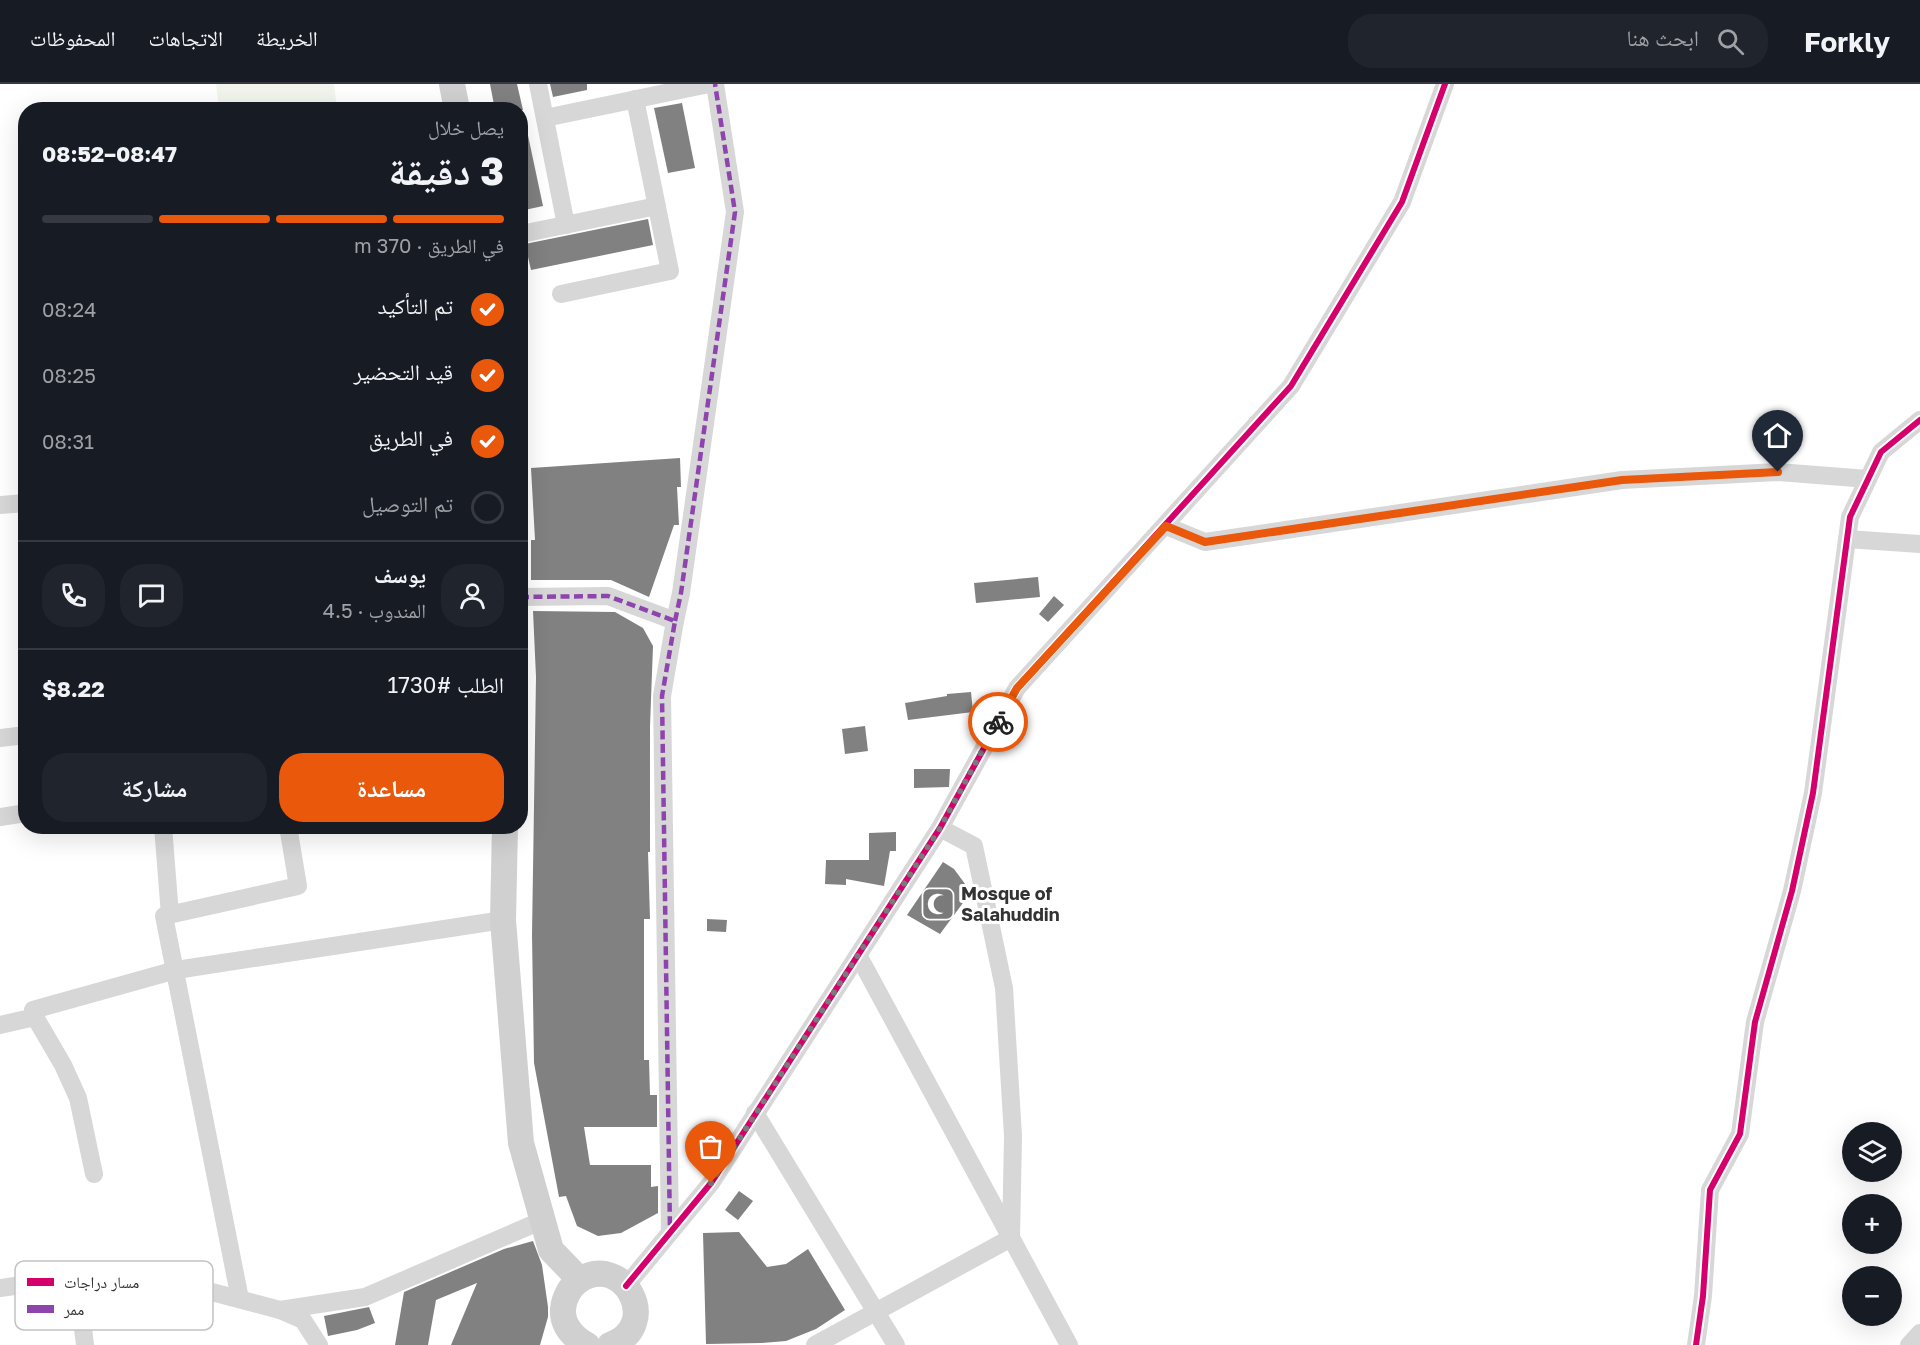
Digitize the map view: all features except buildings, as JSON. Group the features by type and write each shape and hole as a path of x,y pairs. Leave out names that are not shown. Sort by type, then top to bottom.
{"street":[{"path":"452,84 455,102"},
{"path":"538,84 566,225"},
{"path":"544,118 709,84"},
{"path":"670,1232 662,696 682,581 735,212 715,84"},
{"path":"626,1286 711,1183 940,828 1017,688 1291,386 1402,202 1445,84"},
{"path":"561,294 670,272 635,99"},
{"path":"528,233 657,206"},
{"path":"1696,1345 1703,1296 1710,1190 1740,1134 1755,1022 1792,891 1813,793 1850,517 1881,452 1920,420"},
{"path":"1166,526 1205,542 1622,480 1778,472 1868,479"},
{"path":"0,506 18,504"},
{"path":"1847,539 1920,544"},
{"path":"528,597 608,596 675,621"},
{"path":"0,738 18,736"},
{"path":"0,818 18,815"},
{"path":"940,828 974,846 1004,988 1013,1136 1011,1238"},
{"path":"164,834 170,915"},
{"path":"240,1299 164,916 298,886 289,834"},
{"path":"505,834 503,920 521,1143 551,1250 580,1280"},
{"path":"94,1174 78,1098 33,1010 176,970 503,920"},
{"path":"858,955 1069,1345"},
{"path":"0,1025 35,1017"},
{"path":"756,1113 896,1345"},
{"path":"280,1310 365,1297 543,1221"},
{"path":"815,1345 1011,1238"},
{"path":"576,1342 564,1318 563,1308 571,1287 591,1275 604,1275 616,1278 626,1286 633,1296 636,1308 635,1320 629,1333 610,1345"},
{"path":"0,1288 15,1286"},
{"path":"213,1292 280,1310 303,1320 319,1345"},
{"path":"635,1320 642,1345"},
{"path":"83,1330 85,1345"},
{"path":"1909,1345 1920,1333"}],"shaded area":[{"path":"216,84 334,84 336,102 218,102"}],"marked path":[{"path":"675,621 681,593 735,212 715,84"},
{"path":"528,597 608,596 675,621 662,696 670,1232"}],"cycle path":[{"path":"626,1286 711,1183 940,828 1017,688 1291,386 1402,202 1445,84"},
{"path":"1696,1345 1703,1296 1710,1190 1740,1134 1755,1022 1792,891 1813,793 1850,517 1881,452 1920,420"}],"way so far":[{"path":"711,1183 940,828 998,722"}],"place":[{"name":"Mosque of Salahuddin","path":"938,904"}],"route":[{"path":"998,722 1017,688 1166,526 1205,542 1622,480 1778,472"}]}
